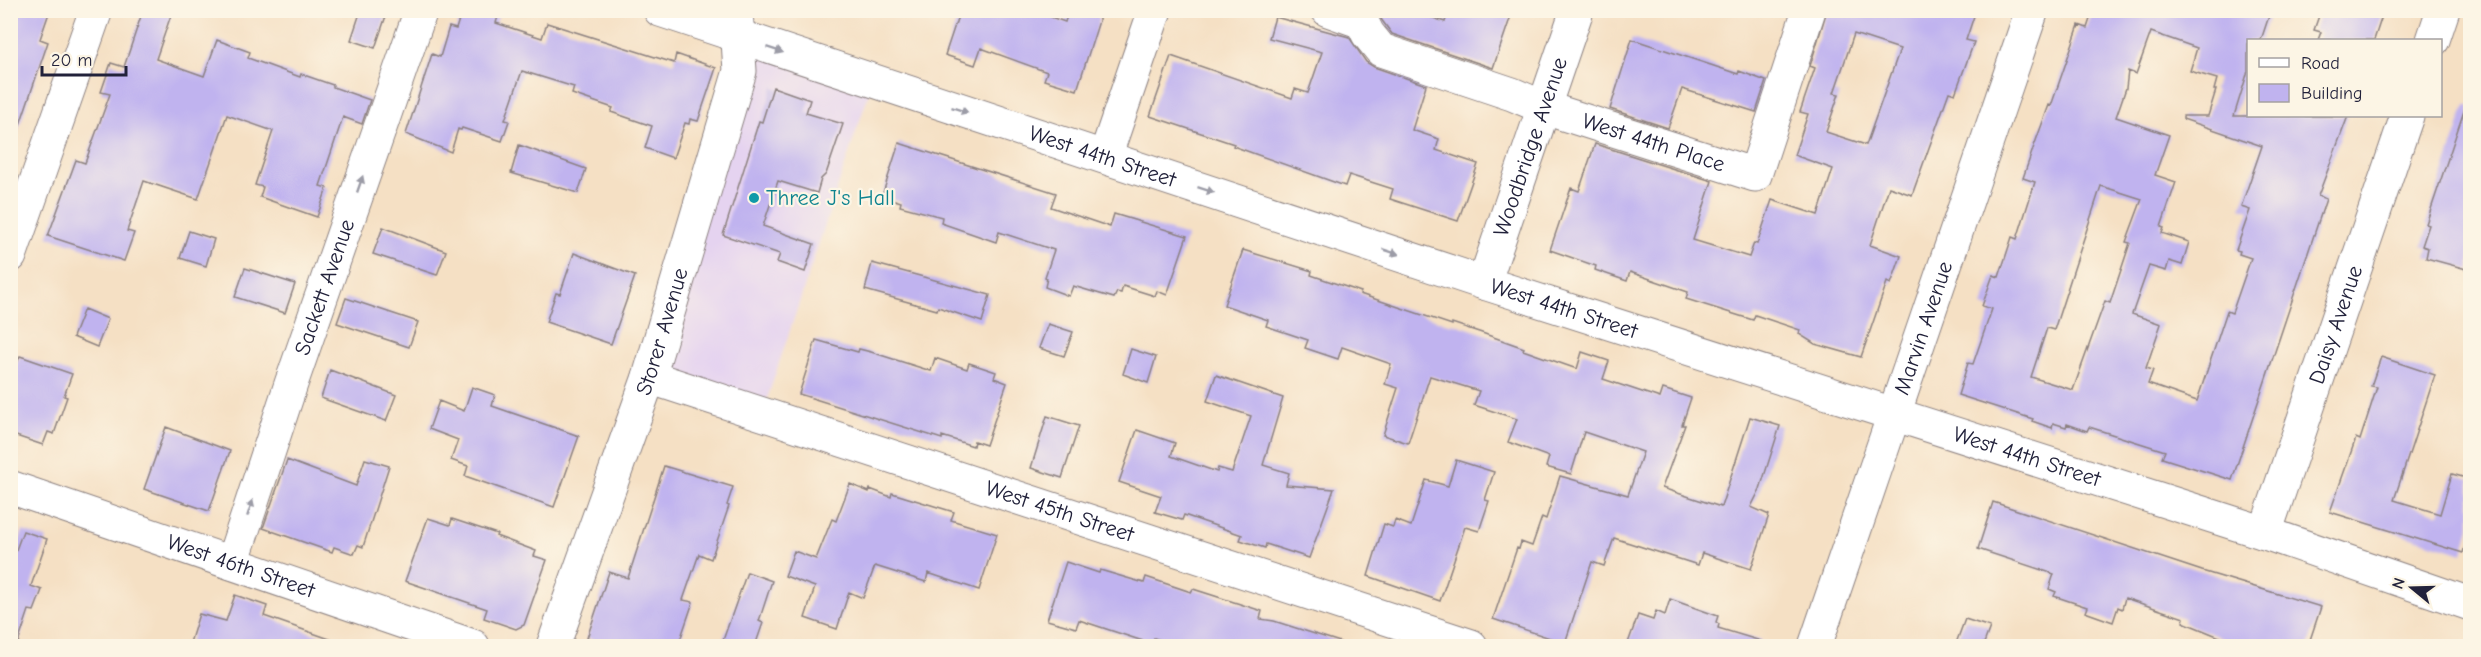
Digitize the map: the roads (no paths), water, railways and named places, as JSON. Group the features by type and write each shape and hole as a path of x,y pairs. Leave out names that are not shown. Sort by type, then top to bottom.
{"street":[{"path":"10,256 96,10"},
{"name":"Sackett Avenue","path":"232,563 291,384 421,10"},
{"name":"West 44th Street","path":"660,10 737,24 1105,157 1484,283 2265,533 2470,604"},
{"path":"1105,157 1155,10"},
{"name":"West 44th Place","path":"1328,10 1364,16 1368,34 1381,50 1512,94 1545,108 1755,175 1809,10"},
{"name":"Woodbridge Avenue","path":"1484,283 1577,10"},
{"name":"Marvin Avenue","path":"1815,646 2032,10"},
{"path":"2433,39 2443,10"},
{"name":"Storer Avenue","path":"553,646 649,377 740,71 737,24"},
{"name":"Daisy Avenue","path":"2265,533 2407,117"},
{"name":"West 45th Street","path":"649,377 1438,641 1471,646"},
{"name":"West 46th Street","path":"10,487 472,646"}],"place":[{"name":"Three J's Hall","path":"754,198"}]}
